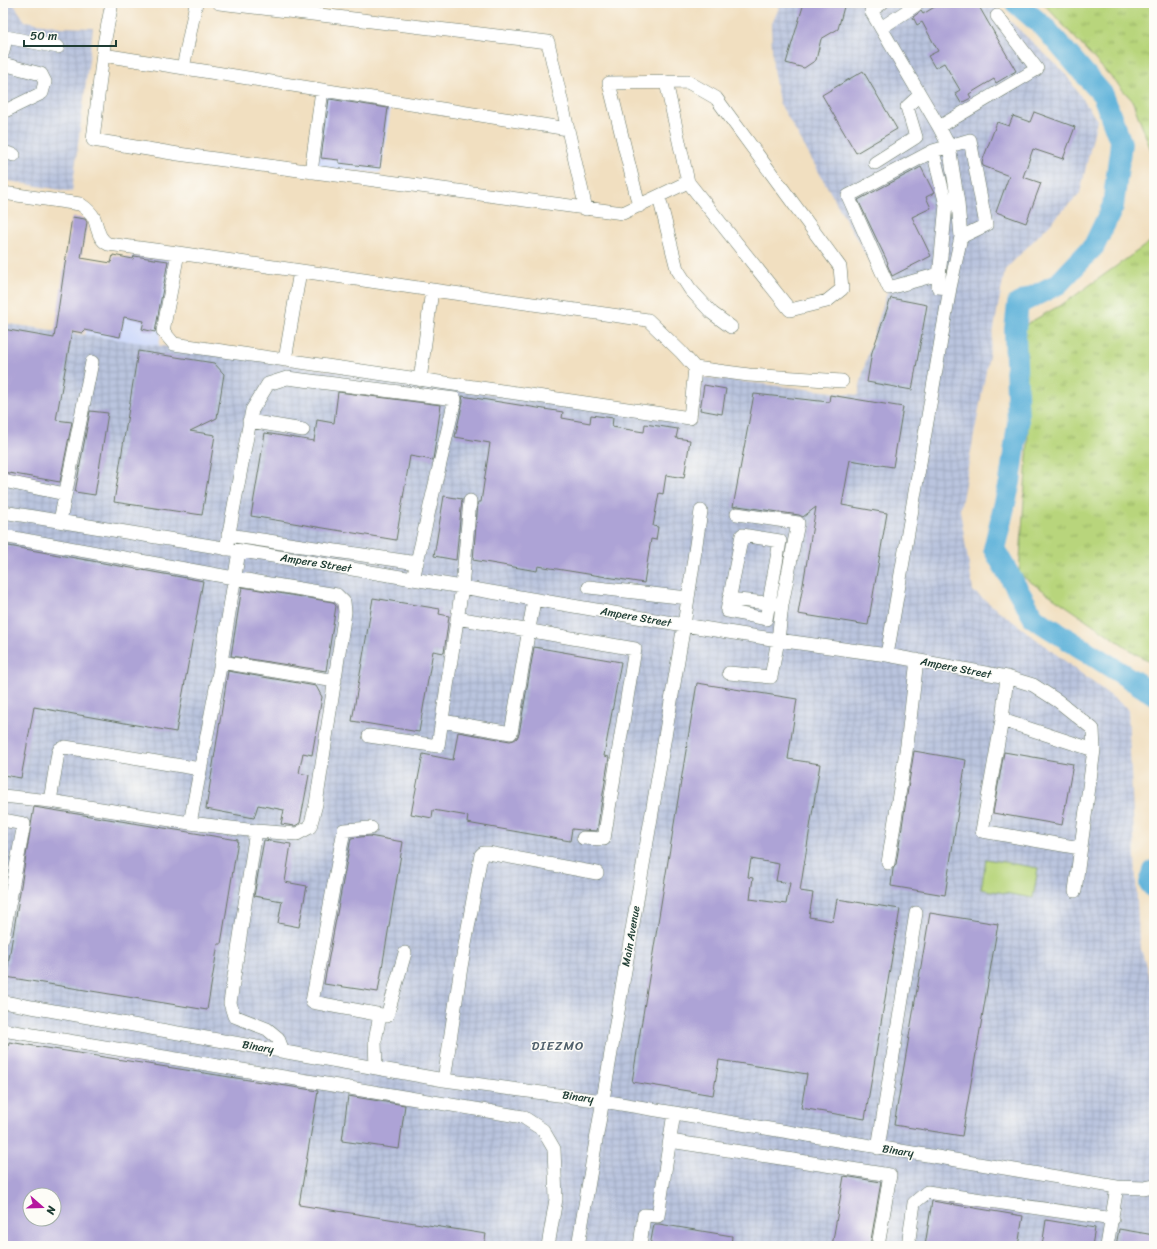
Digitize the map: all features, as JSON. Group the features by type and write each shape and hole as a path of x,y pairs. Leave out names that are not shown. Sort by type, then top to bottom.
{"street":[{"path":"111,3 102,55 94,140 178,154 623,214 688,182"},
{"path":"183,68 196,3"},
{"path":"219,3 548,42 586,209"},
{"path":"882,3 871,11 949,146 958,203 961,237 950,288 887,655"},
{"path":"881,28 916,5"},
{"path":"939,127 1037,69 997,16"},
{"path":"3,52 4,37 58,47"},
{"path":"102,55 568,129"},
{"path":"3,64 40,74 45,82 42,93 3,112"},
{"path":"639,206 610,83 666,82 688,82 716,98 840,267 842,288 827,301 790,310 688,182 666,82"},
{"path":"311,172 322,90"},
{"path":"875,163 916,137 908,107 920,95"},
{"path":"939,274 889,288 848,196 933,151 970,140 986,225 961,237"},
{"path":"933,151 946,205 938,287 950,288"},
{"path":"3,192 80,204 92,215 101,239 108,244 648,320 696,368 749,375 842,382"},
{"path":"658,196 677,269 690,288 712,313 731,327"},
{"path":"178,253 163,331 174,344 690,418 696,368"},
{"path":"285,360 300,271"},
{"path":"420,380 432,290"},
{"path":"60,521 92,362"},
{"path":"190,823 234,578 232,550 228,535 249,421 252,410 268,384 287,378 455,399 413,579"},
{"path":"249,421 303,430"},
{"path":"3,481 65,494"},
{"path":"369,736 438,746 462,587 470,501"},
{"name":"Main Avenue","path":"578,1246 684,625 701,511"},
{"name":"Ampere Street","path":"3,512 684,625 917,660 1007,677 1033,685 1058,701 1093,729 1094,750 1075,891"},
{"path":"728,673 772,677 782,605 798,523 737,514"},
{"path":"228,535 417,563"},
{"path":"769,604 780,541 742,535 730,599 769,604 782,605"},
{"path":"3,536 337,595 344,602 345,612 316,804 310,827 297,834 256,831 190,823 50,801 3,796"},
{"path":"589,587 688,598"},
{"path":"442,720 511,733 534,600"},
{"path":"457,618 634,649 604,840 583,838"},
{"path":"888,864 907,745 917,660"},
{"path":"220,662 335,681"},
{"path":"1007,677 1002,720 982,831 1080,848"},
{"path":"1002,720 1094,750"},
{"path":"50,801 58,753 60,749 65,747 200,769"},
{"path":"3,820 24,824 3,937"},
{"path":"371,828 344,830 312,1002 387,1016 405,953"},
{"path":"256,831 230,1003 234,1016 267,1029 278,1038 282,1051"},
{"path":"444,1080 461,967 481,855 488,852 597,873"},
{"path":"878,1148 916,913"},
{"name":"Binary","path":"3,1002 444,1080 603,1101 1117,1187 1144,1188 1154,1186"},
{"path":"376,1068 375,1041 380,1015"},
{"path":"3,1030 523,1117 543,1130 554,1149 556,1199 548,1246"},
{"path":"640,1246 644,1215 658,1216 674,1113"},
{"path":"670,1141 890,1175 878,1246"},
{"path":"1108,1246 1117,1187"},
{"path":"908,1246 914,1203 928,1192 1113,1219"}],"shaded area":[{"path":"3,3 13,3 25,21 62,27 93,28 72,192 3,180"},
{"path":"781,3 991,3 1064,72 1097,120 1080,193 1005,270 960,510 973,591 1128,709 1139,941 1154,995 1154,1246 3,1246 3,323 696,423 703,377 858,395 865,364 887,292 779,102 773,69 771,26"},
{"path":"325,95 391,106 381,173 314,167"},
{"path":"132,255 172,259 159,346 85,335 92,286 126,291"}],"green space":[{"path":"1043,3 1154,3 1154,158 1132,100"},
{"path":"1154,236 1154,662 1141,657 1019,574 1028,442 1025,325 1066,302 1150,242"},
{"path":"986,859 1038,868 1033,898 981,889"}],"building":[{"path":"804,3 845,3 838,29 821,39 816,60 804,68 786,63"},
{"path":"941,3 977,3 1016,71 996,83 994,79 969,94 971,98 961,103 955,93 960,90 944,63 935,68 928,56 938,51 922,22 917,25 913,17 921,11 923,14"},
{"path":"863,71 897,129 856,153 822,95"},
{"path":"329,99 388,108 380,168 339,163 339,160 321,158"},
{"path":"1034,112 1075,127 1063,159 1033,149 1023,177 1041,183 1026,223 996,212 1009,176 983,166 982,162 997,122 1009,126 1013,116 1030,122"},
{"path":"921,167 934,193 926,197 931,208 912,217 931,256 892,276 887,264 888,263 858,200"},
{"path":"72,217 85,219 87,222 81,258 111,263 113,255 133,259 134,256 168,261 155,332 142,329 144,321 124,317 120,337 84,330 83,333 72,331 56,420 72,422 60,482 3,472 3,329 54,338"},
{"path":"891,298 927,305 912,390 867,382 872,352"},
{"path":"138,351 214,363 224,374 217,418 190,431 215,435 202,515 114,502"},
{"path":"704,385 726,389 722,414 700,410"},
{"path":"338,392 441,405 433,460 410,456 396,540 251,516 265,433 314,441 317,420 334,423"},
{"path":"754,394 829,402 830,395 903,407 893,467 850,460 842,505 887,513 868,625 798,614 816,507 803,517 799,515 738,506 733,507"},
{"path":"462,396 563,412 562,418 590,423 591,415 613,418 612,427 644,432 645,424 678,429 676,438 690,440 684,478 666,475 663,494 659,493 653,526 658,527 656,540 651,539 644,583 538,566 537,571 473,560 478,502 481,502 490,443 455,437 463,401"},
{"path":"90,411 108,413 95,495 75,492"},
{"path":"444,496 462,499 456,560 434,556"},
{"path":"3,545 203,581 176,732 34,707 21,778 3,775"},
{"path":"242,587 333,602 336,606 326,671 231,656"},
{"path":"373,598 440,609 439,614 449,616 444,653 433,651 419,732 352,721"},
{"path":"534,647 621,662 604,756 609,757 597,831 572,829 570,841 467,823 468,816 433,810 432,818 411,814 423,754 453,760 458,732 510,741 517,738 519,734"},
{"path":"228,671 316,686 322,697 312,755 303,753 299,773 309,775 300,823 295,826 281,824 284,810 258,805 254,818 206,809"},
{"path":"697,683 797,699 788,759 820,764 800,891 813,893 809,917 833,921 837,899 900,909 865,1119 801,1108 807,1074 719,1060 713,1095 632,1082","holes":["751,859 779,864 776,881 790,883 786,904 750,899 753,878 748,877"]},
{"path":"914,751 966,760 945,895 891,886 893,869 896,864"},
{"path":"1004,752 1073,764 1062,825 993,813"},
{"path":"34,807 238,840 221,944 218,944 207,1010 6,977"},
{"path":"369,836 403,842 378,992 324,984 351,838"},
{"path":"264,840 291,844 285,882 307,886 299,927 278,923 282,901 254,896"},
{"path":"930,913 998,924 962,1136 894,1125"},
{"path":"9,1042 318,1091 299,1205 486,1234 484,1246 3,1246 3,1079"},
{"path":"348,1096 405,1105 399,1149 342,1141"},
{"path":"844,1176 881,1182 870,1246 832,1246"},
{"path":"932,1201 1023,1216 1018,1246 925,1246"},
{"path":"1046,1220 1095,1228 1092,1246 1042,1246"},
{"path":"654,1224 732,1236 731,1246 650,1246"},
{"path":"1119,1229 1154,1235 1154,1246 1116,1246"}],"waterway":[{"path":"1016,3 1045,28 1103,95 1121,143 1113,206 1094,246 1058,284 1018,304 1015,330 1018,424 1010,482 994,549 1034,618 1154,694"},
{"path":"1154,871 1150,883 1154,888"}],"district":[{"name":"DIEZMO","path":"558,1045"}]}
